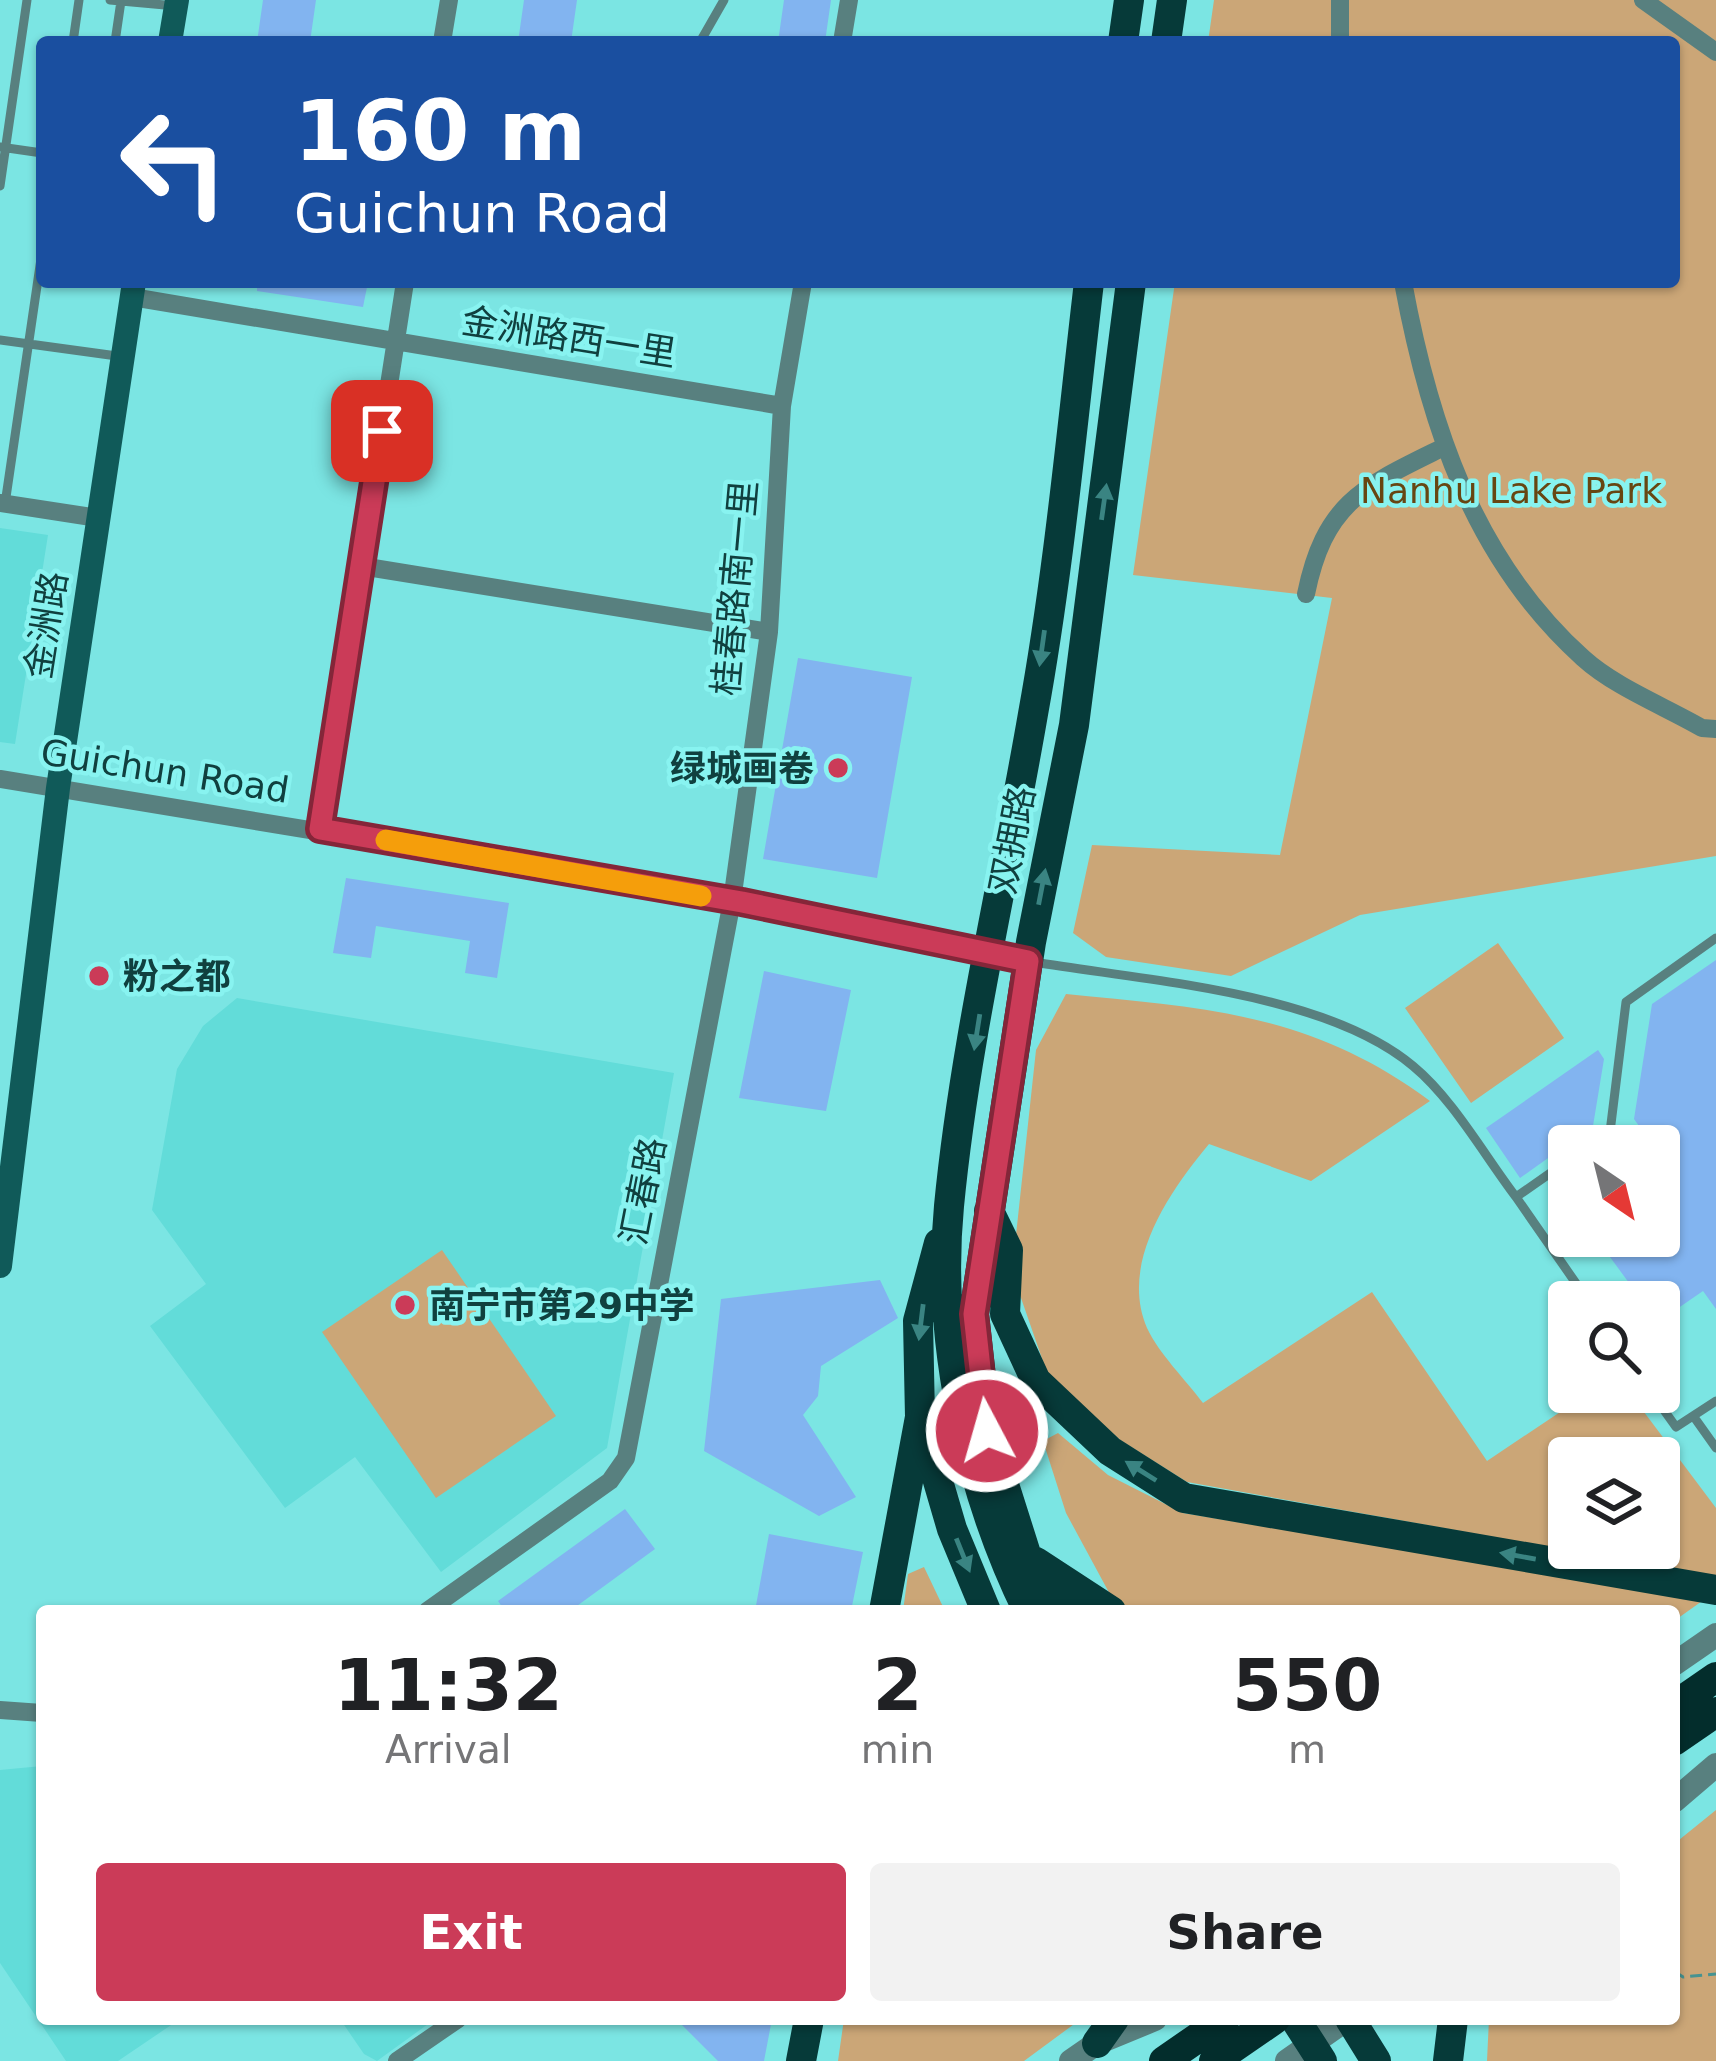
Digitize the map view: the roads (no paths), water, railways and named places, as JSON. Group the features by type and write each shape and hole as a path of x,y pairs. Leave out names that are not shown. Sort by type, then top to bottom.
{"highway":[{"path":"1680,1702 1716,1677"},
{"path":"1680,1737 1716,1712"},
{"path":"1165,2061 1216,2025"},
{"path":"1214,2061 1266,2025"}],"main road":[{"path":"1124,36 1129,0"},
{"path":"1167,36 1172,0"},
{"path":"171,36 176,3"},
{"name":"双拥路","path":"1025,1605 1007,1568 966,1436 951,1316 949,1208 1034,707 1089,288"},
{"name":"双拥路","path":"1058,1605 1027,1557 987,1431 974,1314 1028,961 1074,725 1130,288"},
{"name":"金洲路","path":"0,1266 58,788 133,290"},
{"path":"885,1605 920,1417 918,1321 949,1208"},
{"path":"989,1211 1008,1250 1005,1314 1036,1381 1110,1451 1184,1498 1716,1590"},
{"path":"920,1417 952,1529 984,1605"},
{"path":"1027,1557 1102,1605"},
{"path":"801,2061 808,2025"},
{"path":"1353,2025 1376,2061"},
{"path":"1448,2061 1452,2025"}],"street":[{"path":"443,36 449,0"},
{"path":"843,36 849,0"},
{"path":"1340,0 1340,36"},
{"path":"1643,0 1716,52"},
{"path":"320,829 404,288"},
{"name":"桂春路南一里","path":"732,901 769,632 782,406 801,288"},
{"path":"1404,288 1417,359 1444,447 1487,544 1586,661 1702,728 1716,729"},
{"name":"金洲路西一里","path":"133,290 396,341 782,406"},
{"path":"1306,594 1323,535 1346,501 1378,477 1444,447"},
{"path":"3,503 98,518"},
{"path":"361,566 769,632"},
{"name":"Guichun Road","path":"0,779 732,901 1028,961"},
{"name":"汇春路","path":"436,1605 610,1480 626,1458 732,901"},
{"path":"454,1592 463,1605"},
{"path":"1680,1660 1716,1635"},
{"path":"0,1710 36,1713"},
{"path":"1680,1796 1716,1765"},
{"path":"397,2061 449,2025"},
{"path":"1304,2046 1339,2025"},
{"path":"1071,2061 1106,2031"}],"lane":[{"path":"0,186 27,0"},
{"path":"74,36 79,0"},
{"path":"110,0 176,3"},
{"path":"703,36 724,0"},
{"path":"116,36 121,1"},
{"path":"3,147 36,152"},
{"path":"3,503 37,288"},
{"path":"0,340 123,357"},
{"path":"1611,1125 1626,1002 1716,938"},
{"path":"1028,961 1250,996 1379,1039 1419,1070 1574,1281"},
{"path":"1516,1197 1548,1175"},
{"path":"1666,1413 1676,1427 1716,1401"},
{"path":"1694,1417 1716,1448"}],"place":[{"name":"绿城画卷","path":"838,768"},
{"name":"粉之都","path":"99,976"},
{"name":"南宁市第29中学","path":"405,1305"}],"park label":[{"name":"Nanhu Lake Park","path":"1511,490"}]}
